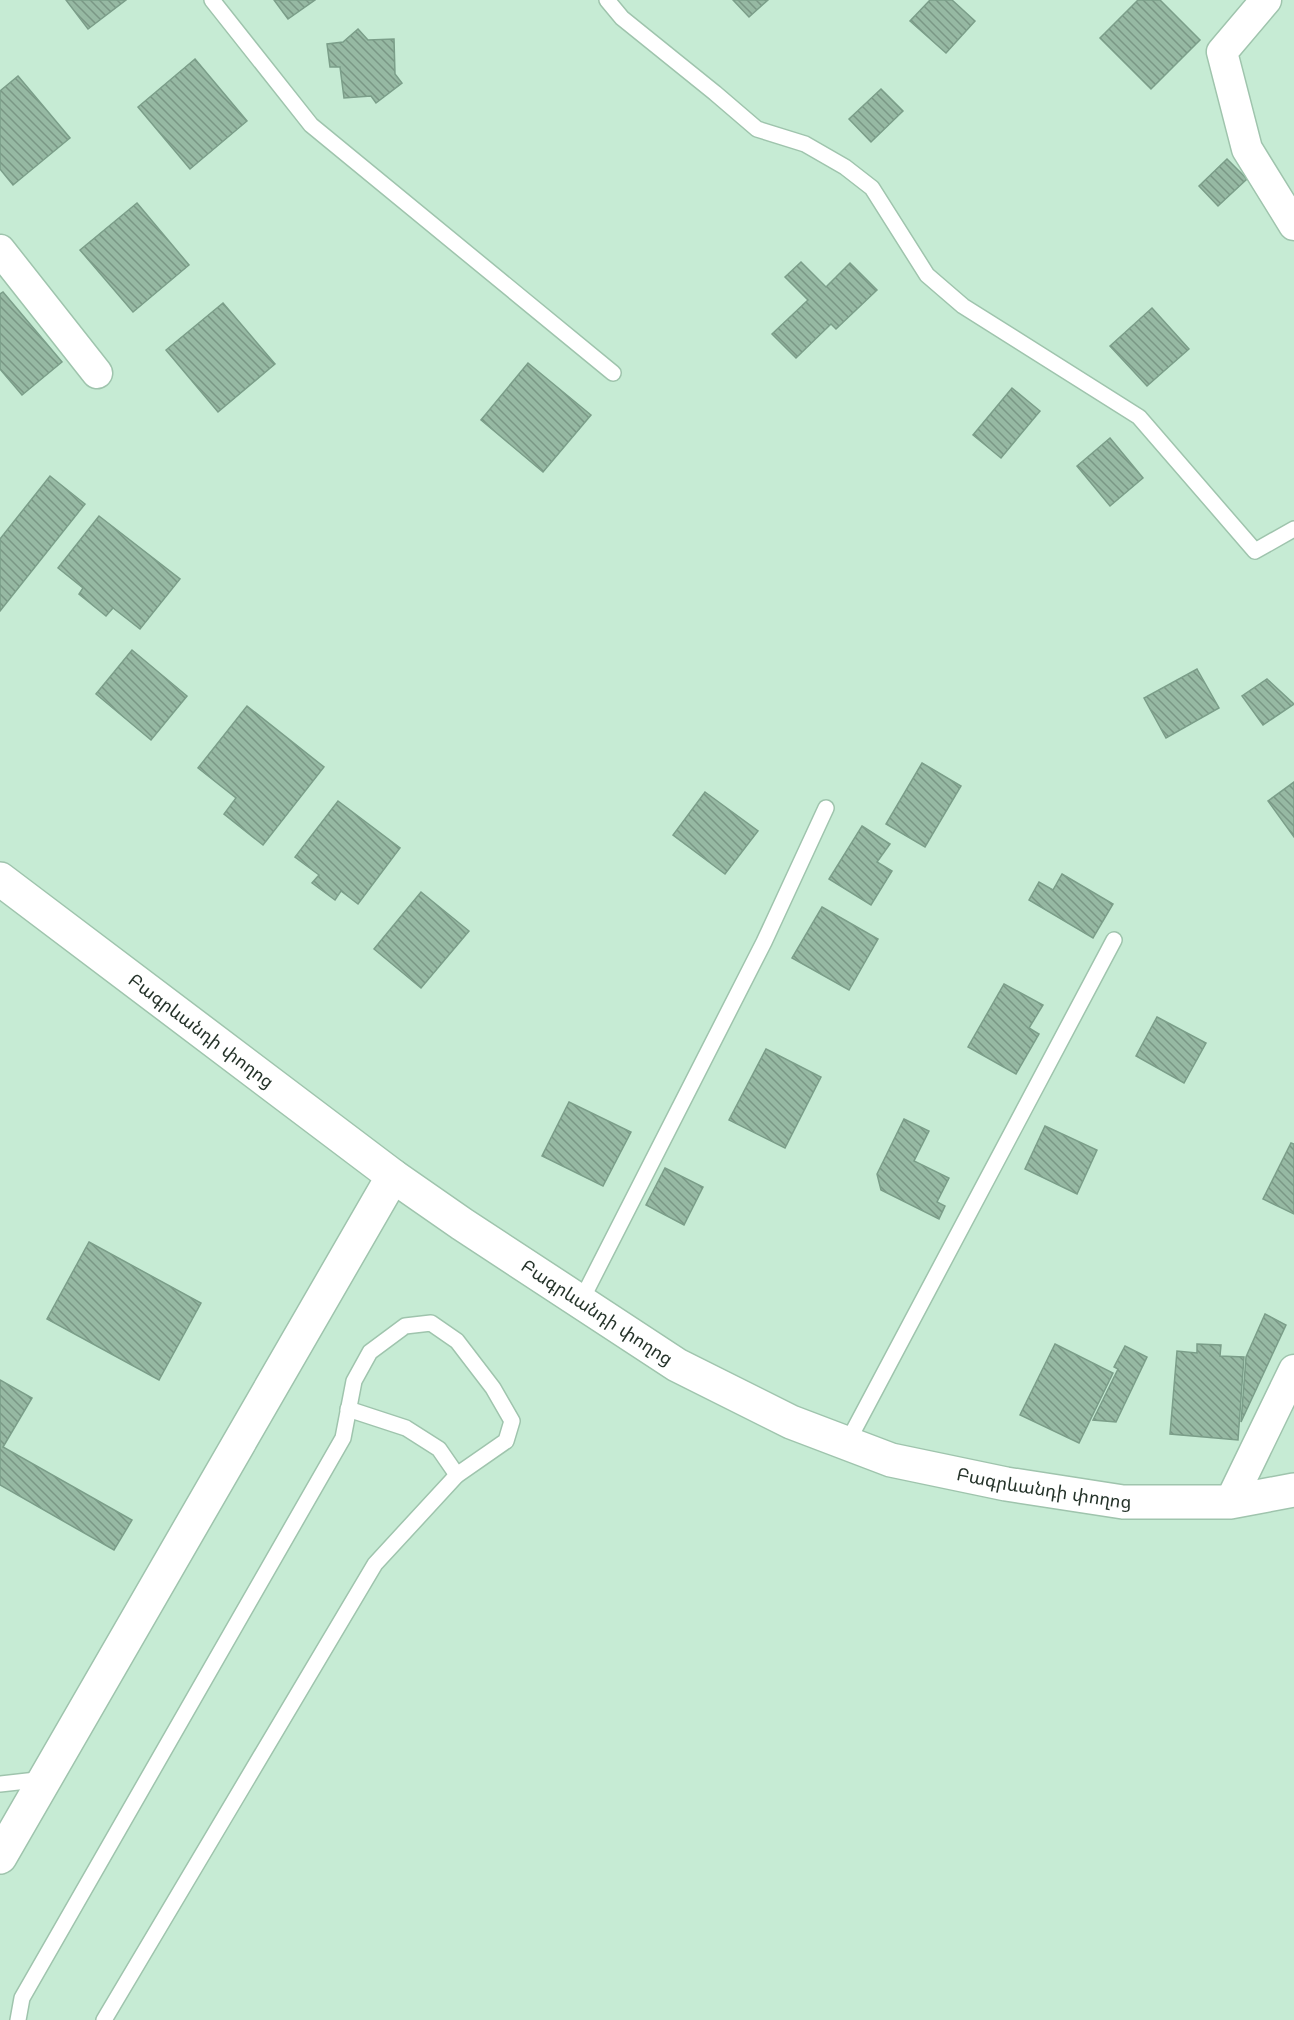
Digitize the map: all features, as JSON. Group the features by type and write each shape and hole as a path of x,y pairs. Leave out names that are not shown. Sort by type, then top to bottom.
{"main road":[{"name":"Բագրևանդի փողոց","path":"0,879 393,1176 462,1224 677,1365 792,1422 891,1461 1006,1484 1123,1502 1230,1502 1294,1490"},
{"path":"0,1857 393,1176"}],"street":[{"path":"1266,0 1222,52 1247,149 1294,225"},
{"path":"0,250 97,373"},
{"path":"1230,1502 1294,1370"}],"lane":[{"path":"212,0 311,125 613,373"},
{"path":"607,0 622,18 757,129 804,144 844,167 872,188 927,274 963,306 1140,417 1255,551 1294,529"},
{"path":"581,1301 764,942 826,808"},
{"path":"846,1445 1114,940"},
{"path":"18,2020 22,1998 344,1438 354,1381 370,1352 405,1326 431,1323 457,1341 493,1389 512,1421 506,1441 457,1474 375,1564 104,2020"},
{"path":"348,1409 406,1428 439,1449 457,1474"},
{"path":"0,1784 45,1779"}],"building":[{"path":"66,0 126,0 88,29"},
{"path":"274,0 315,0 288,19"},
{"path":"733,0 768,0 749,17"},
{"path":"930,0 952,0 975,21 946,53 910,21"},
{"path":"1138,0 1160,0 1200,40 1151,89 1100,38"},
{"path":"358,29 368,40 394,39 395,74 402,83 376,103 371,96 344,98 340,67 330,67 327,44 343,42"},
{"path":"195,59 247,121 190,169 138,107"},
{"path":"18,76 70,138 13,185 0,169 0,91"},
{"path":"881,89 903,111 871,142 849,119"},
{"path":"1227,159 1247,179 1218,206 1199,186"},
{"path":"137,203 189,265 133,312 80,250"},
{"path":"801,262 826,287 850,263 877,290 836,329 831,324 796,358 772,334 808,300 785,277"},
{"path":"3,292 62,362 22,395 0,369 0,294"},
{"path":"223,303 275,364 218,412 166,350"},
{"path":"1152,308 1189,349 1147,386 1110,346"},
{"path":"528,363 591,415 543,472 481,420"},
{"path":"1012,388 1040,411 1001,458 973,435"},
{"path":"1110,438 1143,478 1110,506 1077,466"},
{"path":"50,476 85,504 0,611 0,539"},
{"path":"99,516 180,579 140,629 113,608 106,616 79,594 83,588 58,568"},
{"path":"132,650 187,696 151,740 96,694"},
{"path":"1197,669 1219,708 1166,738 1144,698"},
{"path":"1267,679 1294,704 1263,725 1242,696"},
{"path":"247,706 324,767 263,845 224,814 236,798 198,768"},
{"path":"922,763 961,786 925,847 886,824"},
{"path":"1294,782 1294,837 1268,801"},
{"path":"705,792 758,831 725,874 673,835"},
{"path":"338,801 400,848 358,904 341,891 335,900 312,883 319,875 295,857"},
{"path":"862,826 890,844 877,862 892,871 871,905 829,879"},
{"path":"1062,874 1113,904 1093,938 1029,900 1039,882 1053,890"},
{"path":"421,892 469,931 421,988 374,949"},
{"path":"822,907 878,939 849,990 792,958"},
{"path":"1004,984 1043,1005 1029,1028 1039,1034 1016,1074 968,1047"},
{"path":"1157,1017 1206,1043 1184,1083 1136,1056"},
{"path":"766,1049 821,1077 785,1148 729,1120"},
{"path":"569,1102 631,1132 603,1186 542,1156"},
{"path":"904,1119 929,1131 914,1161 949,1178 937,1202 945,1206 939,1219 881,1190 877,1174"},
{"path":"1045,1126 1097,1150 1077,1194 1025,1169"},
{"path":"1291,1143 1294,1144 1294,1214 1263,1199"},
{"path":"665,1168 703,1187 684,1225 646,1205"},
{"path":"89,1242 201,1303 159,1380 47,1319"},
{"path":"1265,1314 1286,1325 1241,1422 1246,1357"},
{"path":"1055,1344 1113,1373 1079,1443 1020,1415"},
{"path":"1197,1344 1221,1345 1220,1356 1244,1357 1238,1440 1170,1434 1177,1351 1197,1353"},
{"path":"1125,1346 1147,1357 1116,1422 1093,1420 1118,1369 1114,1367"},
{"path":"0,1380 32,1398 3,1447 132,1520 114,1550 0,1485"}]}
